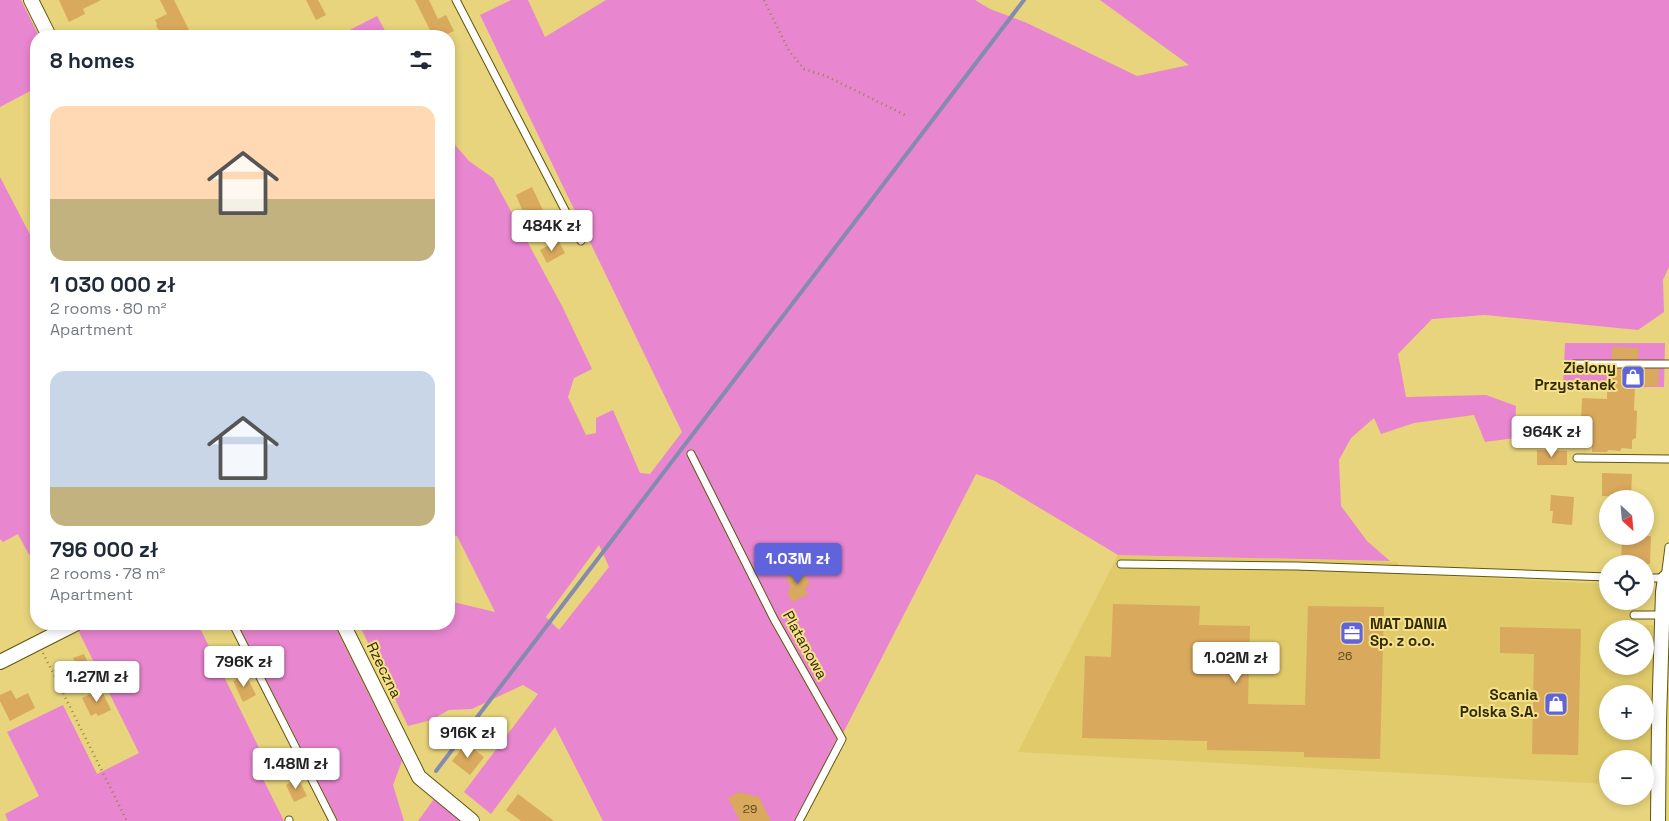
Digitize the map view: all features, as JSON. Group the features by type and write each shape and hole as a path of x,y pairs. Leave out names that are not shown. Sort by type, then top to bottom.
{"street":[{"path":"31,0 46,30"},
{"path":"1658,821 1662,615 1667,579"},
{"path":"0,662 63,630"},
{"name":"Rzeczna","path":"346,630 419,777 472,821"}],"lane":[{"path":"456,0 580,241"},
{"path":"1574,364 1669,364"},
{"name":"Platanowa","path":"691,454 774,619 842,739 799,821"},
{"path":"1577,458 1669,459"},
{"path":"1654,578 1667,579 1669,546"},
{"path":"1122,564 1296,566 1599,577"},
{"path":"1634,615 1662,615"},
{"path":"236,630 333,821"}],"path":[{"path":"764,0 789,51 804,69 826,76 907,116"},
{"path":"38,642 127,821"}],"shaded area":[{"path":"0,0 21,0 36,30 30,30 30,91 0,107"},
{"path":"511,0 528,0 545,37 606,0 975,0 990,9 1027,23 1137,76 1189,65 1100,0 1669,0 1669,267 1663,280 1664,312 1638,330 1485,315 1432,319 1398,354 1406,397 1486,395 1516,406 1515,438 1485,442 1474,415 1414,423 1381,434 1374,418 1351,438 1339,460 1341,506 1367,541 1390,561 1118,555 995,481 976,474 798,821 603,821 555,727 491,814 464,792 538,694 523,685 472,709 449,710 431,720 408,726 362,630 455,630 455,602 495,612 457,536 455,536 455,145 469,161 493,178 562,306 592,369 574,378 568,397 586,435 596,433 596,418 613,410 640,473 650,474 682,432 480,15","holes":["599,545 609,567 559,630 546,617"]},
{"path":"377,16 385,30 350,30"},
{"path":"0,177 30,234 30,555 18,534 3,542 0,539"},
{"path":"1565,343 1665,343 1664,387 1563,387"},
{"name":"MAT DANIA Sp. z o.o.","path":"1118,555 1398,562 1399,574 1599,584 1599,610 1635,610 1634,620 1599,620 1599,675 1654,675 1655,625 1654,706 1654,685 1599,685 1599,740 1654,740 1653,750 1599,750 1599,784 1018,752"},
{"path":"78,630 201,630 263,756 254,761 284,821 8,821 5,814 39,796 7,732 63,705 97,774 139,753"},
{"path":"241,630 337,630 402,761 393,785 404,821 338,821"},
{"path":"434,799 461,821 418,821"}],"building":[{"path":"59,0 101,0 83,9 85,14 69,22"},
{"path":"160,0 174,0 189,30 159,30 155,20 167,14"},
{"path":"306,0 318,0 326,15 316,20"},
{"path":"415,0 429,0 438,19 446,15 454,30 430,30"},
{"path":"532,187 547,219 534,226 523,212 516,195"},
{"path":"558,240 565,253 547,263 540,250"},
{"path":"1612,347 1639,348 1638,359 1612,359"},
{"path":"1607,369 1659,369 1658,386 1635,386 1634,410 1637,411 1636,438 1632,440 1632,449 1622,448 1620,451 1592,452 1592,445 1580,445 1582,398 1607,399"},
{"path":"1537,450 1567,451 1567,465 1537,465"},
{"path":"1602,473 1632,474 1631,490 1602,490"},
{"path":"1551,495 1574,497 1572,525 1552,523 1553,511 1550,511"},
{"path":"1622,545 1651,545 1650,555 1621,555"},
{"path":"802,568 810,585 804,588 808,594 792,602 787,591 791,589 786,577"},
{"path":"1113,604 1200,606 1199,625 1250,626 1248,704 1305,705 1308,606 1384,607 1380,759 1304,757 1304,752 1207,750 1207,741 1082,738 1085,656 1111,657"},
{"name":"Scania Polska S.A.","path":"1500,627 1581,629 1578,755 1532,754 1534,654 1500,653"},
{"path":"84,654 90,667 80,672 73,658"},
{"path":"237,675 242,677 246,675 256,695 243,702 233,681 236,680"},
{"path":"101,689 111,710 98,716 96,713 91,716 82,698"},
{"path":"11,690 16,699 28,693 35,708 10,721 0,701 0,695"},
{"path":"466,743 484,757 470,775 452,761"},
{"path":"298,778 307,796 294,802 286,785"},
{"path":"739,792 759,797 771,821 740,821 728,798"},
{"path":"518,794 554,821 521,821 506,810"}],"waterway":[{"path":"436,771 1024,0"}],"place":[{"name":"Zielony Przystanek","path":"1633,377"},
{"name":"MAT DANIA Sp. z o.o.","path":"1352,633"},
{"name":"Scania Polska S.A.","path":"1556,704"}]}
